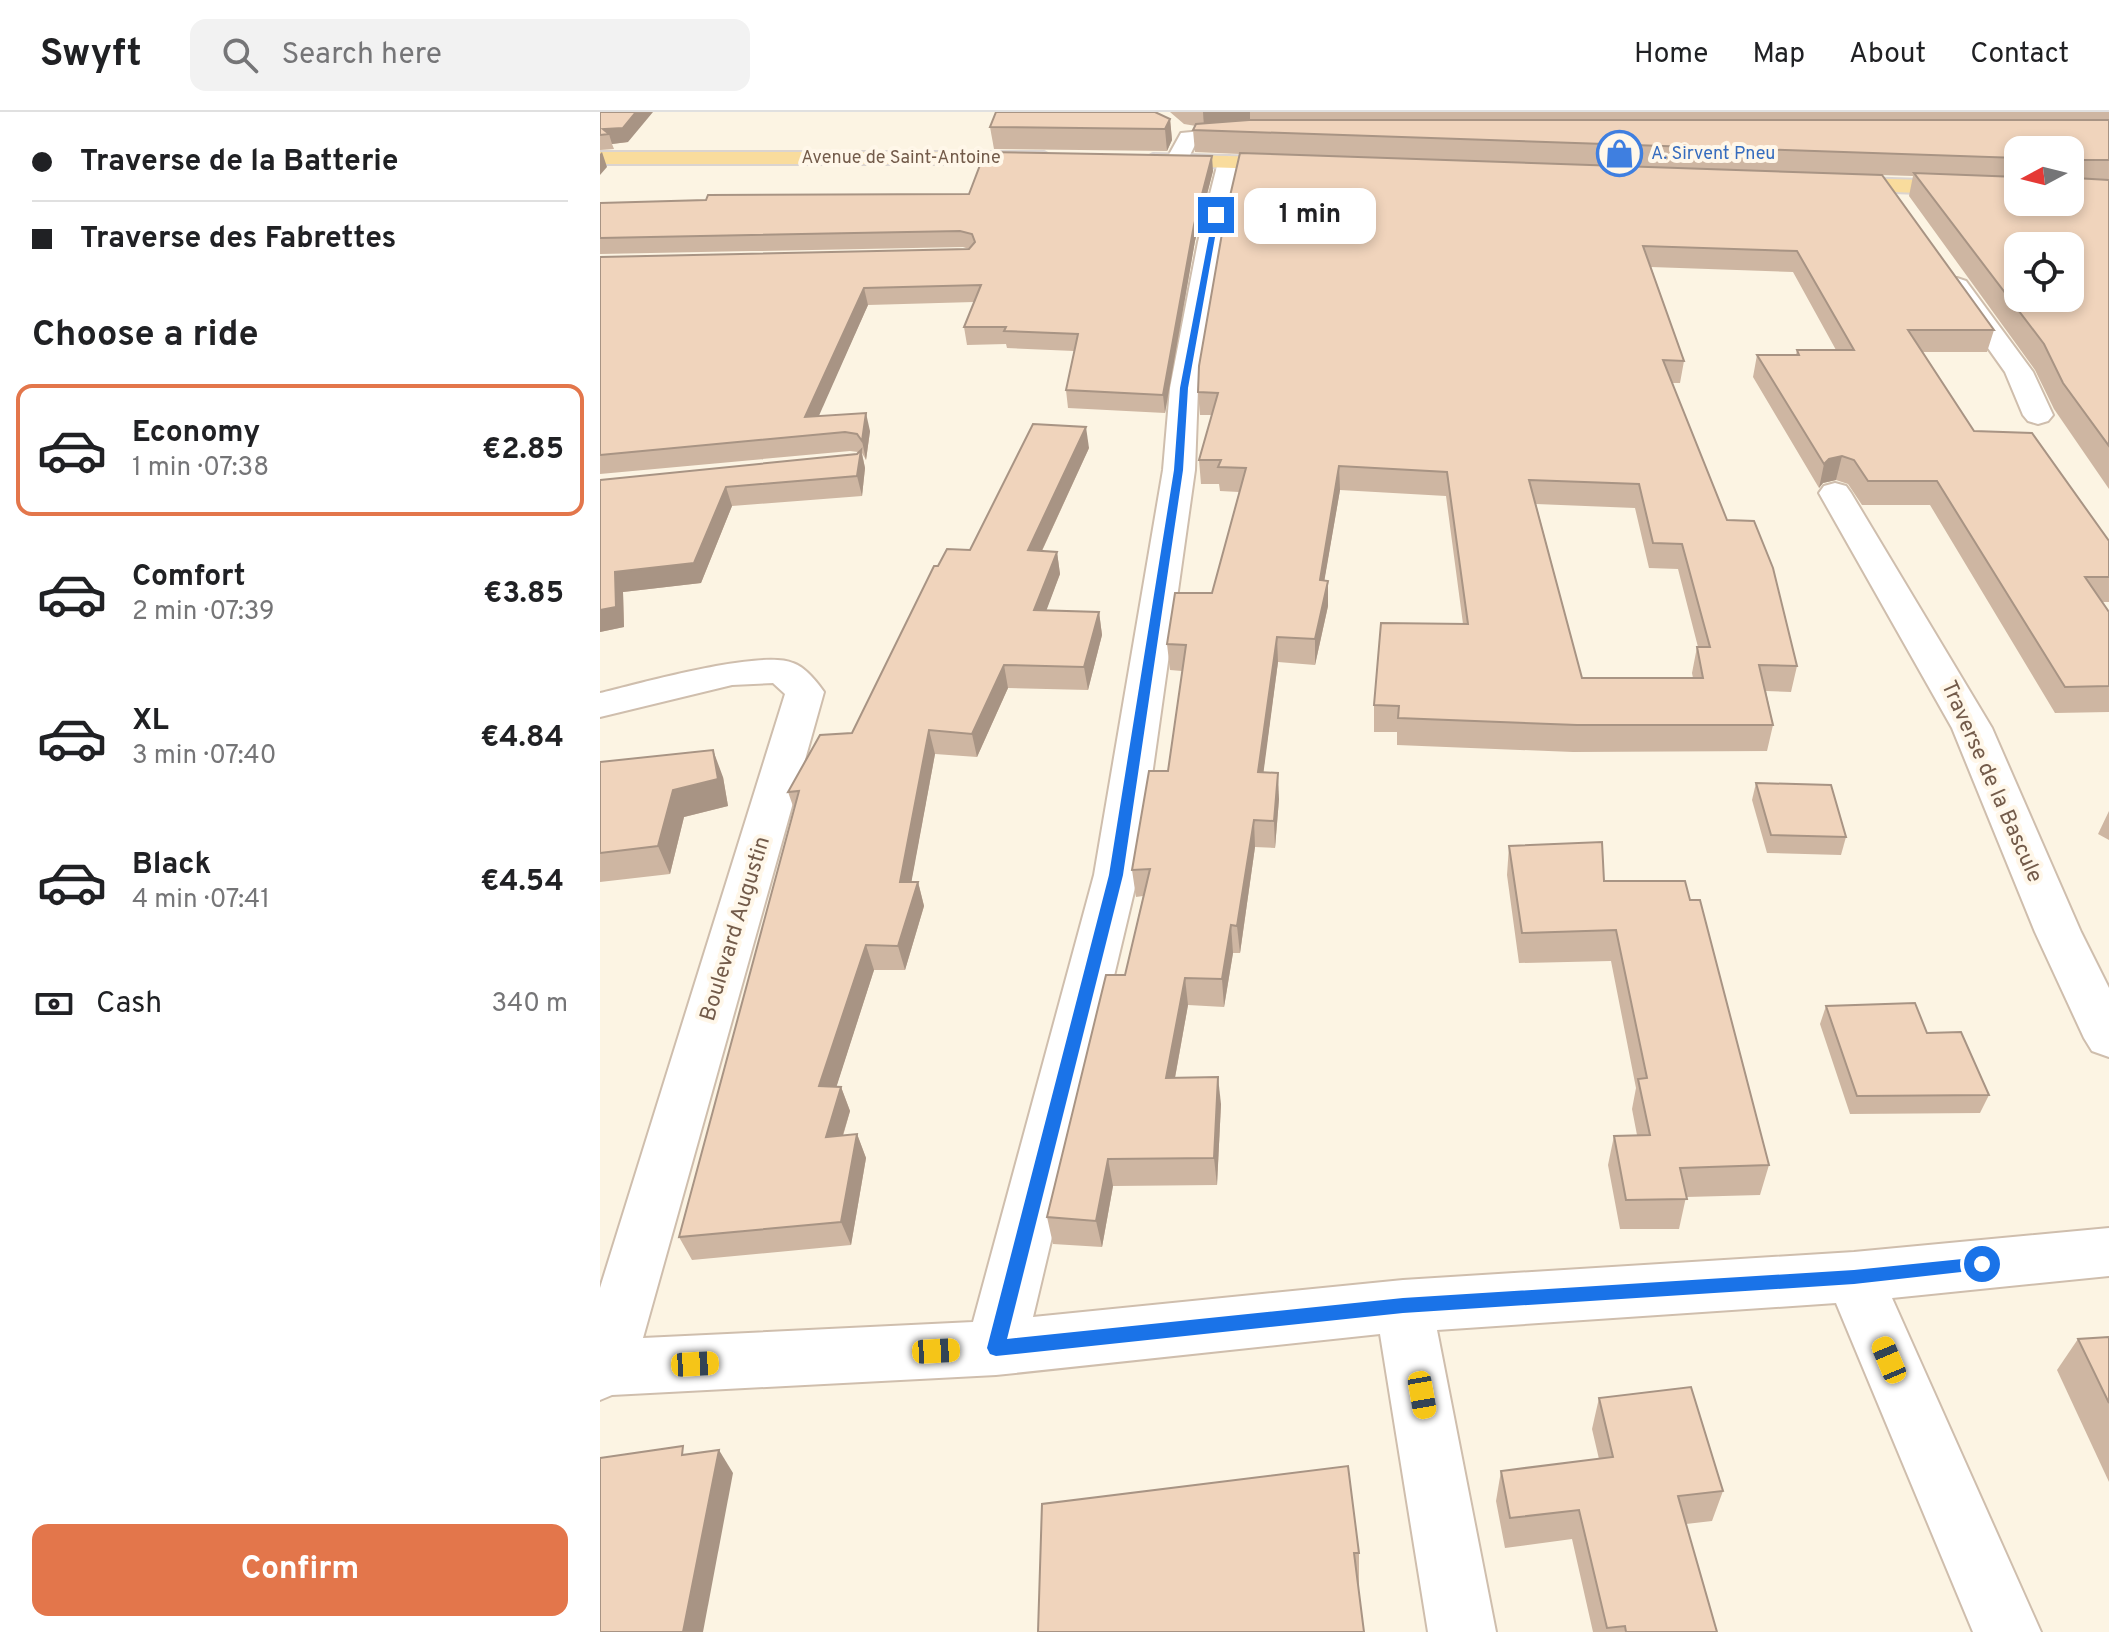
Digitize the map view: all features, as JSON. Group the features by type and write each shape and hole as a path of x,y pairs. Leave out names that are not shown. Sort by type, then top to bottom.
{"main road":[{"name":"Avenue de Saint-Antoine","path":"600,158 1061,158"},
{"path":"1134,159 1311,165"},
{"path":"1806,184 2004,190"}],"street":[{"path":"1165,127 1188,137 1281,132"},
{"path":"1177,160 1188,137"},
{"path":"996,1348 1116,875 1179,470 1184,388 1210,242 1229,162"},
{"path":"1886,186 1903,211"},
{"path":"1939,261 2019,372 2038,415"},
{"name":"Traverse de la Bascule","path":"1835,493 1972,728 2058,932 2109,1038"},
{"name":"Boulevard Augustin","path":"600,705 732,674 782,671 805,692 602,1370"},
{"path":"602,1370 996,1348 1403,1306 1854,1277 2109,1252"},
{"path":"1854,1277 2007,1632"},
{"path":"1403,1306 1422,1395 1462,1632"}],"building":[{"path":"600,112 636,112 623,128 603,129 609,134 600,135"},
{"path":"996,112 1155,112 1170,119 1165,129 990,127"},
{"path":"1249,120 2109,120 2109,160 2084,160 2084,136 2004,136 2004,158 1193,130 1196,124"},
{"path":"985,152 1212,156 1194,225 1163,395 1066,390 1078,334 1004,331 1006,327 964,327 981,285 864,288 805,417 866,413 862,441 857,434 845,432 600,455 600,257 969,249 975,242 972,234 960,231 600,238 600,203 706,200 708,195 969,194"},
{"path":"1240,153 1882,175 1994,330 1908,330 1974,431 2032,433 2109,541 2109,577 2085,577 2109,612 2109,686 2065,687 1937,481 1868,481 1854,460 1842,456 1829,459 1824,464 1757,355 1799,355 1797,350 1854,350 1797,251 1643,246 1684,361 1663,360 1727,520 1754,521 1773,568 1797,666 1759,665 1773,725 1577,725 1398,718 1399,706 1374,705 1381,623 1468,624 1447,472 1339,466 1320,580 1328,581 1315,639 1277,637 1258,772 1278,773 1274,821 1254,820 1237,926 1231,925 1222,979 1185,978 1166,1078 1218,1077 1214,1158 1108,1159 1096,1221 1047,1217 1106,975 1125,975 1150,869 1132,870 1149,771 1168,771 1186,645 1167,644 1175,593 1212,593 1246,468 1218,467 1221,460 1199,460 1218,393 1198,392 1199,366 1224,222","holes":["1529,480 1639,484 1653,543 1682,544 1710,647 1697,647 1703,678 1582,678"]},
{"path":"1914,173 2004,176 2004,216 2084,216 2084,179 2109,180 2109,446 2063,383 2044,344 2020,312 2084,312 2084,232 2004,232 2004,291"},
{"path":"1033,424 1086,427 1028,550 1057,552 1034,610 1099,612 1084,667 1004,665 972,734 929,730 900,882 918,882 898,946 866,945 819,1086 841,1087 826,1137 857,1134 841,1222 679,1237 799,791 788,792 820,735 852,733 934,566 938,566 947,549 970,550"},
{"path":"861,450 857,476 726,487 694,563 615,572 616,607 600,610 600,480 857,454"},
{"path":"713,750 718,779 673,790 658,846 600,853 600,762"},
{"path":"1756,783 1831,785 1846,837 1771,835"},
{"path":"1602,842 1604,881 1685,881 1690,900 1700,900 1769,1165 1680,1168 1687,1199 1626,1200 1614,1136 1650,1135 1638,1079 1647,1078 1616,930 1522,933 1509,846"},
{"path":"1915,1003 1927,1033 1961,1032 1989,1095 1857,1096 1826,1006"},
{"path":"2109,1337 2109,1403 2078,1339"},
{"path":"1691,1387 1723,1491 1678,1496 1717,1632 1626,1632 1625,1626 1607,1628 1579,1510 1510,1518 1501,1471 1613,1457 1599,1398"},
{"path":"683,1446 682,1455 719,1450 683,1632 600,1632 600,1458"},
{"path":"1348,1466 1359,1553 1354,1553 1364,1632 1038,1632 1042,1504"}],"place":[{"name":"A. Sirvent Pneu","path":"1620,154"}],"route":[{"path":"1216,215 1184,388 1179,470 1116,875 996,1348 1403,1306 1854,1277 1982,1264"}]}
